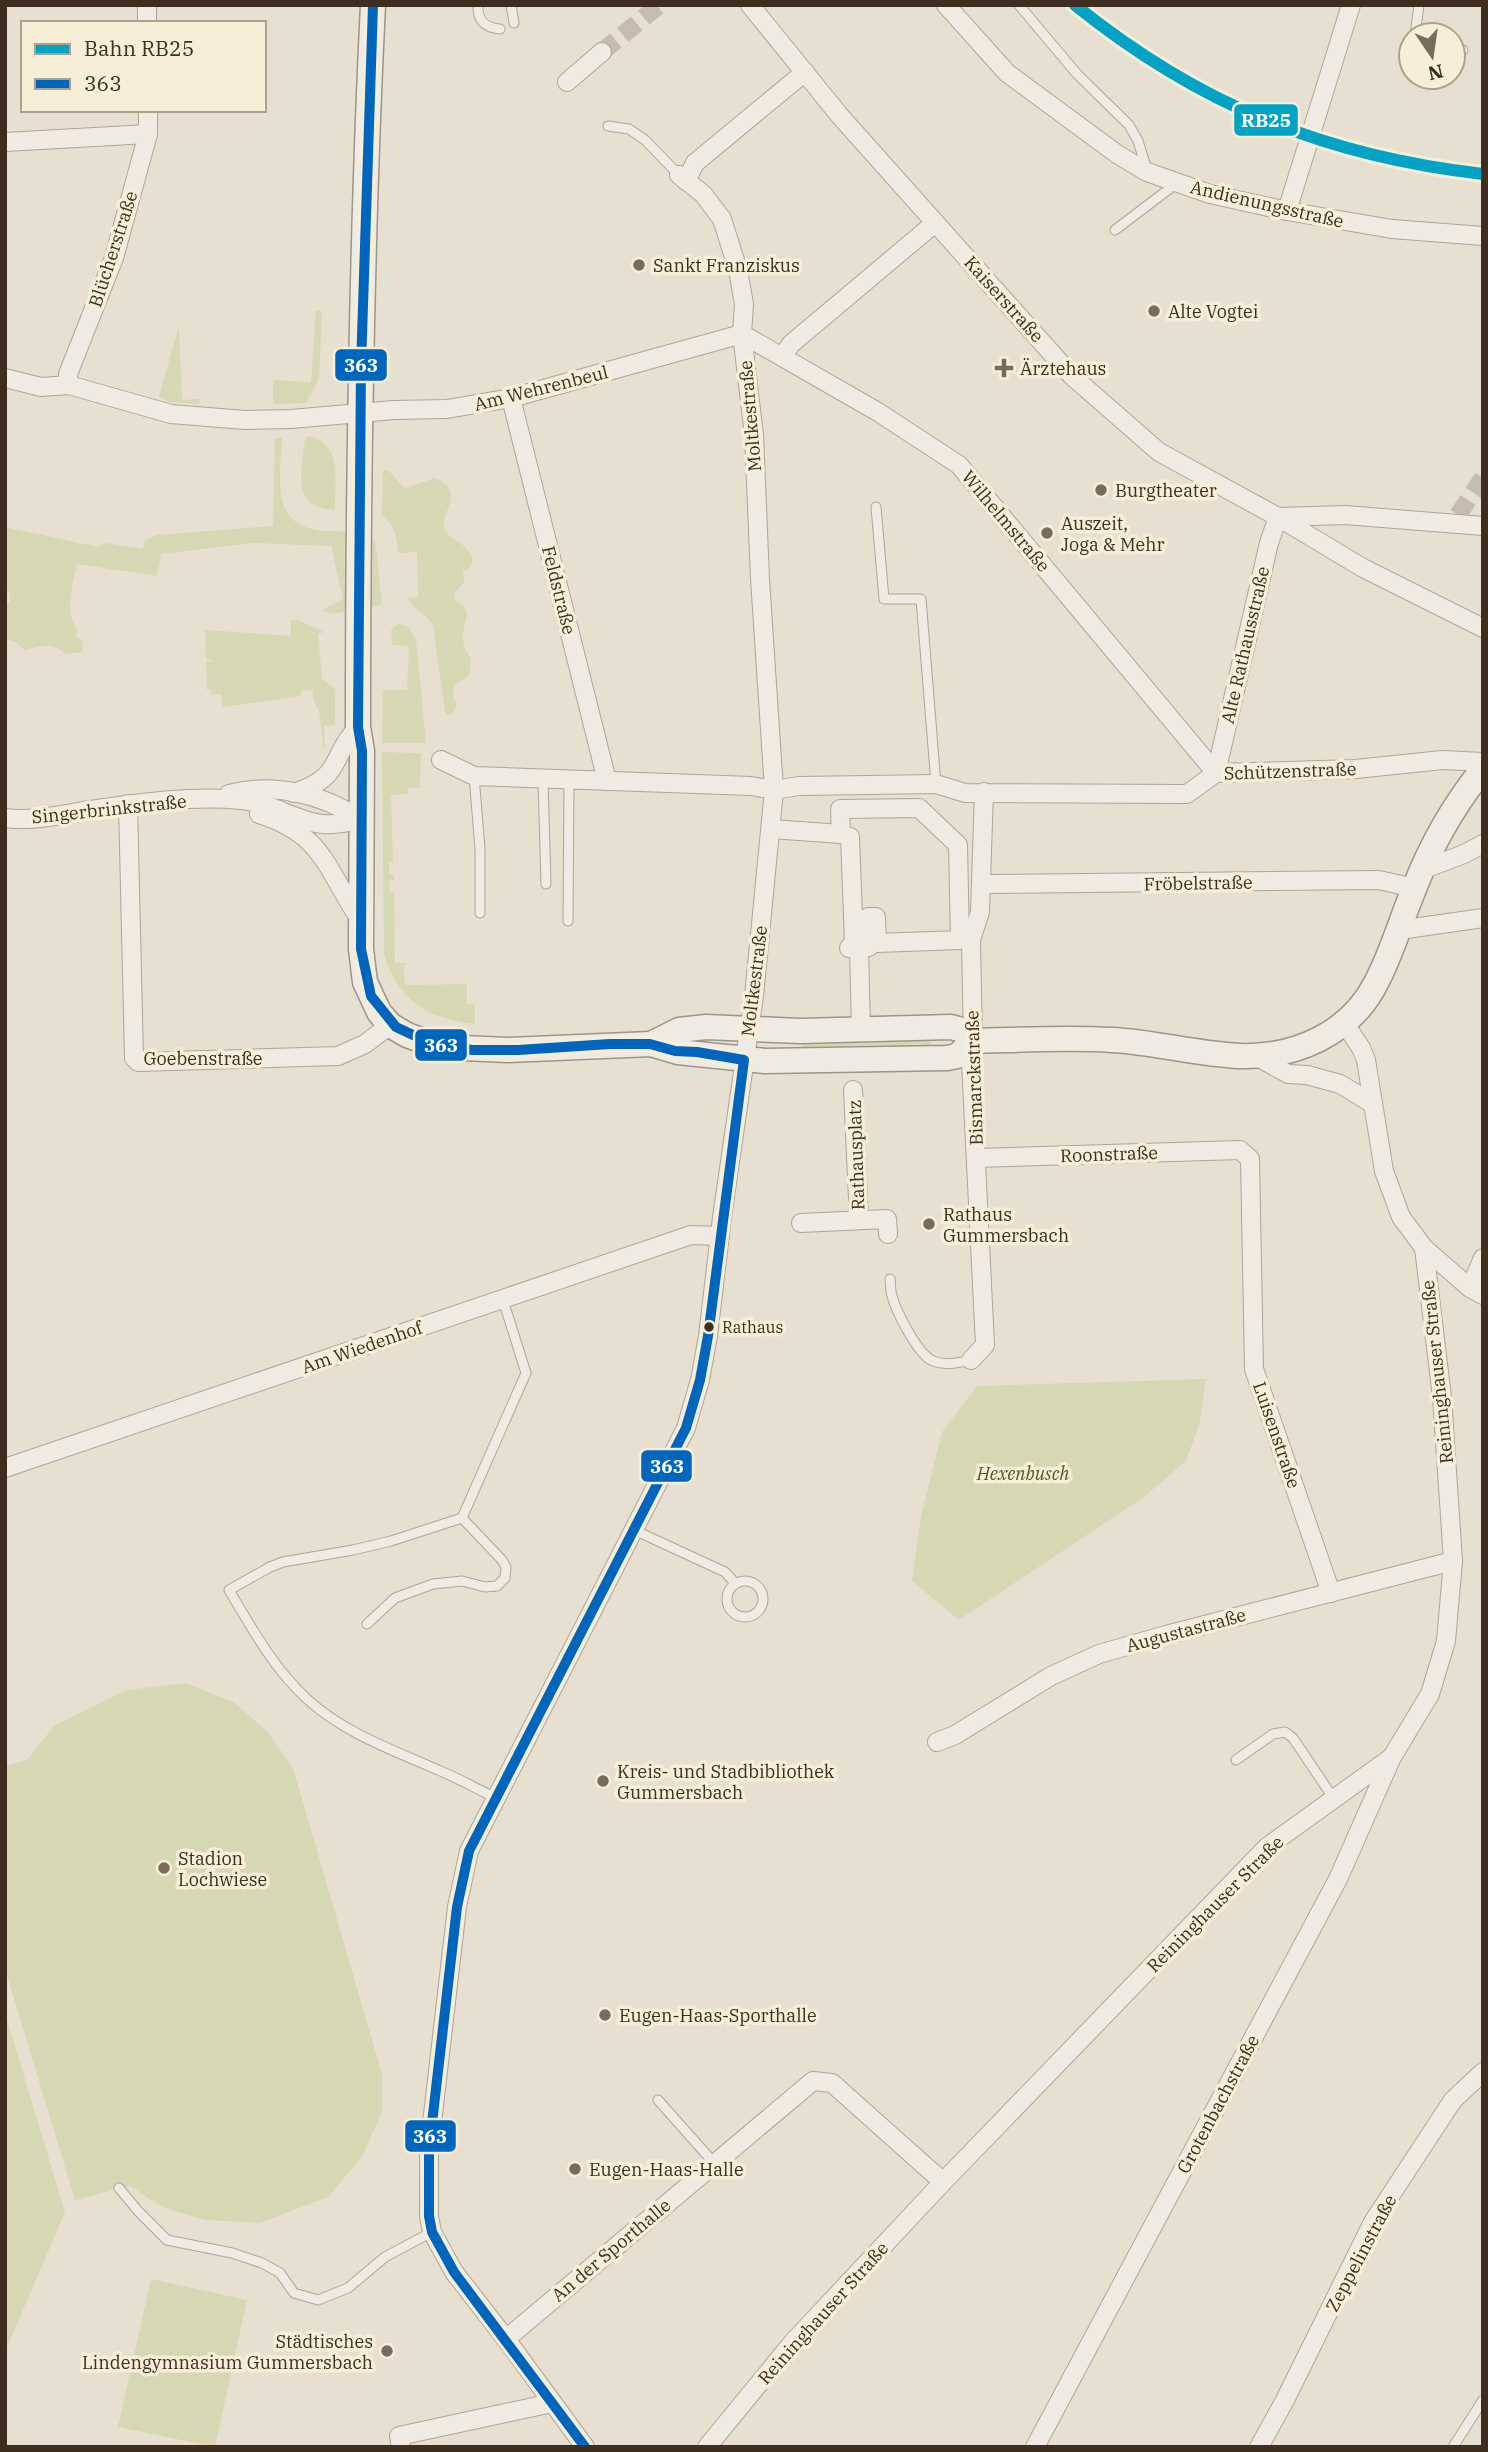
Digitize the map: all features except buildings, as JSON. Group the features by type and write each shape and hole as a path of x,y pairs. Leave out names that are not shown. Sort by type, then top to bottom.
{"street":[{"path":"373,5 364,182 359,413 358,727 362,751 361,920 362,970 365,982 379,1012 390,1025 423,1042 456,1049 508,1050 651,1044 678,1052 744,1060 947,1058 957,1056 973,1041 1114,1040 1237,1056 1280,1053 1334,1032 1356,1014 1377,982 1418,879 1458,801 1483,769"},
{"name":"Kaiserstraße","path":"750,5 840,116 1096,400 1159,452 1278,517 1363,568 1483,628"},
{"name":"Andienungsstraße","path":"946,5 1007,73 1117,154 1147,172 1210,194 1287,211 1392,229 1483,236"},
{"path":"1287,211 1351,5"},
{"path":"567,82 602,52"},
{"path":"682,178 695,163 805,72"},
{"name":"Blücherstraße","path":"69,385 68,374 114,258 148,134 148,112"},
{"path":"5,142 148,134"},
{"name":"Moltkestraße","path":"585,2447 454,2272 432,2232 429,2216 429,2148 457,1907 469,1851 686,1428 704,1364 749,1029 774,790 760,579 754,435 742,334 744,304 738,270 722,219 703,194 682,178"},
{"path":"783,356 791,344 935,223"},
{"name":"Am Wehrenbeul","path":"5,379 41,387 69,385 171,414 245,420 291,419 447,409 511,398 742,334"},
{"name":"Wilhelmstraße","path":"742,334 878,412 959,465 1216,773"},
{"name":"Feldstraße","path":"511,398 607,781"},
{"path":"1278,517 1345,515 1457,520 1483,526"},
{"name":"Alte Rathausstraße","path":"1216,773 1269,543 1278,517"},
{"path":"295,793 310,788 327,776 337,764 347,738 358,727"},
{"path":"442,760 474,776 751,786 774,790"},
{"name":"Schützenstraße","path":"774,790 799,786 936,784 965,793 1187,794 1216,773 1356,769 1441,760 1483,762"},
{"name":"Singerbrinkstraße","path":"212,799 248,789 295,793 327,800 360,820"},
{"name":"Bismarckstraße","path":"971,1360 985,1345 977,1158 974,1146 969,920 980,912 984,792"},
{"name":"Singerbrinkstraße","path":"212,799 270,817 312,841 361,920"},
{"name":"Singerbrinkstraße","path":"5,818 40,817 128,804 212,799 242,800 269,805 320,824 340,825 360,820"},
{"name":"Goebenstraße","path":"128,804 134,1058 138,1062 338,1056 365,1044 390,1025"},
{"path":"771,829 850,837 854,942 849,948 869,947 867,917 876,917 877,943 961,940 969,920 958,845 919,808 839,809 841,834"},
{"path":"1418,879 1483,844"},
{"name":"Fröbelstraße","path":"981,884 1174,884 1418,879"},
{"path":"1399,930 1483,918"},
{"path":"859,948 861,1030"},
{"name":"Reininghauser Straße","path":"707,2447 793,2343 943,2182 1267,1847 1392,1757 1430,1694 1446,1641 1453,1561 1442,1397 1424,1248 1401,1217 1384,1171 1366,1060 1345,1024"},
{"path":"651,1044 679,1030 715,1027 861,1030 951,1027 962,1030 973,1041"},
{"path":"1256,1056 1288,1074 1307,1075 1340,1084 1373,1104"},
{"name":"Rathausplatz","path":"853,1090 859,1220"},
{"name":"Roonstraße","path":"977,1158 1240,1150"},
{"name":"Luisenstraße","path":"1240,1150 1250,1159 1254,1368 1331,1593"},
{"name":"Rathausplatz","path":"801,1223 887,1219 888,1234"},
{"name":"Am Wiedenhof","path":"5,1468 691,1235 720,1236"},
{"path":"1424,1248 1476,1292 1483,1258"},
{"name":"Augustastraße","path":"937,1742 955,1735 1051,1676 1099,1654 1453,1561"},
{"name":"Grotenbachstraße","path":"1035,2447 1338,1878 1392,1757"},
{"name":"Zeppelinstraße","path":"1259,2447 1373,2222 1454,2100 1483,2072"},
{"name":"An der Sporthalle","path":"506,2339 813,2081 832,2083 943,2182"},
{"path":"401,2447 399,2435 552,2403"}],"lane":[{"path":"478,5 482,22 489,28 499,29"},
{"path":"511,5 514,23"},
{"path":"1019,5 1077,74 1129,125 1138,141 1147,172"},
{"path":"608,126 629,129 645,140 682,178"},
{"path":"1115,230 1177,183"},
{"path":"876,507 884,599 922,598 936,784"},
{"path":"474,776 481,849 480,913"},
{"path":"543,780 546,884"},
{"path":"568,922 569,781"},
{"path":"890,1279 891,1295 899,1314 912,1338 930,1360 948,1365 971,1360"},
{"path":"496,1798 333,1720 305,1698 279,1667 229,1590 284,1562 391,1541 462,1518 526,1373 503,1300"},
{"path":"367,1624 395,1598 433,1584 462,1581 485,1587 497,1586 505,1578 506,1567 502,1560 462,1518"},
{"path":"635,1530 725,1572 735,1583"},
{"path":"753,1581 762,1589 764,1601 754,1615 736,1615 728,1605 728,1592 735,1583 753,1581"},
{"path":"1236,1760 1273,1734 1285,1732 1293,1738 1334,1799"},
{"path":"658,2100 714,2163"},
{"path":"119,2188 167,2240 232,2253 262,2263 280,2273 294,2293 318,2300 348,2288 385,2257 432,2232"},
{"path":"1453,2447 1483,2400"}],"green space":[{"path":"316,311 322,311 319,379 306,403 273,404 273,380 311,382"},
{"path":"179,326 182,400 200,399 199,404 169,402 159,396"},
{"path":"308,436 327,446 332,455 336,477 335,510 320,508 310,503 305,495 301,475 305,438"},
{"path":"275,438 282,438 280,485 287,511 295,521 308,528 357,533 374,540 382,605 331,614 322,610 343,599 331,546 252,543 161,554 157,576 77,564 70,606 77,629 76,636 82,641 83,652 65,654 56,647 46,646 24,650 16,642 5,639 5,605 10,601 10,594 5,589 5,527 98,547 105,543 143,549 145,540 157,535 273,526"},
{"path":"387,470 406,488 435,478 444,483 451,495 444,520 445,530 469,551 473,559 471,567 463,571 464,583 454,593 455,601 463,605 467,614 462,637 471,660 469,675 454,686 453,696 457,705 452,714 445,712 433,625 408,598 418,597 417,552 398,553 393,527 382,516 383,471"},
{"path":"296,619 324,632 318,634 322,679 335,689 335,725 324,726 325,749 313,690 301,691 301,696 223,707 221,694 212,695 211,690 207,690 206,662 213,661 206,659 205,630 291,636 291,620"},
{"path":"398,624 408,627 416,639 426,743 382,743 383,690 407,690 409,646 392,645 391,630"},
{"path":"382,752 421,753 420,788 408,788 408,794 391,795 393,862 389,863 389,874 394,875 394,880 389,881 390,893 394,893 395,963 406,963 405,985 467,984 467,1004 475,1004 475,1024 443,1018 417,1005 398,984 384,953"},
{"path":"931,1036 931,1046 802,1049 802,1042"},
{"name":"Hexenbusch","path":"1206,1379 1199,1425 1186,1461 1144,1497 959,1620 912,1581 921,1516 942,1432 977,1386"},
{"name":"Stadion Lochwiese","path":"186,1683 233,1702 267,1731 293,1768 382,2074 382,2111 363,2155 328,2197 260,2223 205,2220 162,2207 130,2186 75,2200 5,1969 5,1766 27,1760 54,1726 127,1690"},
{"path":"5,2013 65,2212 5,2352"},
{"path":"151,2279 247,2300 215,2447 118,2427"}],"tunnel":[{"path":"602,52 659,5"},
{"path":"1458,515 1483,478"}],"rail line":[{"name":"RB25","path":"1075,5 1169,71 1217,98 1266,120 1317,139 1370,154 1425,166 1483,174"}],"transit line":[{"name":"363","path":"373,5 361,366 358,727 362,751 361,949 371,996 396,1027 430,1043 472,1050 650,1044 675,1051 744,1060 700,1380 686,1428 469,1851 457,1907 429,2149 429,2216 432,2232 454,2272 585,2447"}],"place":[{"name":"Sankt Franziskus","path":"639,265"},
{"name":"Alte Vogtei","path":"1154,311"},
{"name":"Ärztehaus","path":"1004,368"},
{"name":"Burgtheater","path":"1101,490"},
{"name":"Auszeit, Joga & Mehr","path":"1047,533"},
{"name":"Rathaus Gummersbach","path":"929,1224"},
{"name":"Rathaus","path":"709,1327"},
{"name":"Kreis- und Stadbibliothek Gummersbach","path":"603,1781"},
{"name":"Stadion Lochwiese","path":"164,1868"},
{"name":"Eugen-Haas-Sporthalle","path":"605,2015"},
{"name":"Eugen-Haas-Halle","path":"575,2169"},
{"name":"Städtisches Lindengymnasium Gummersbach","path":"387,2351"}]}
